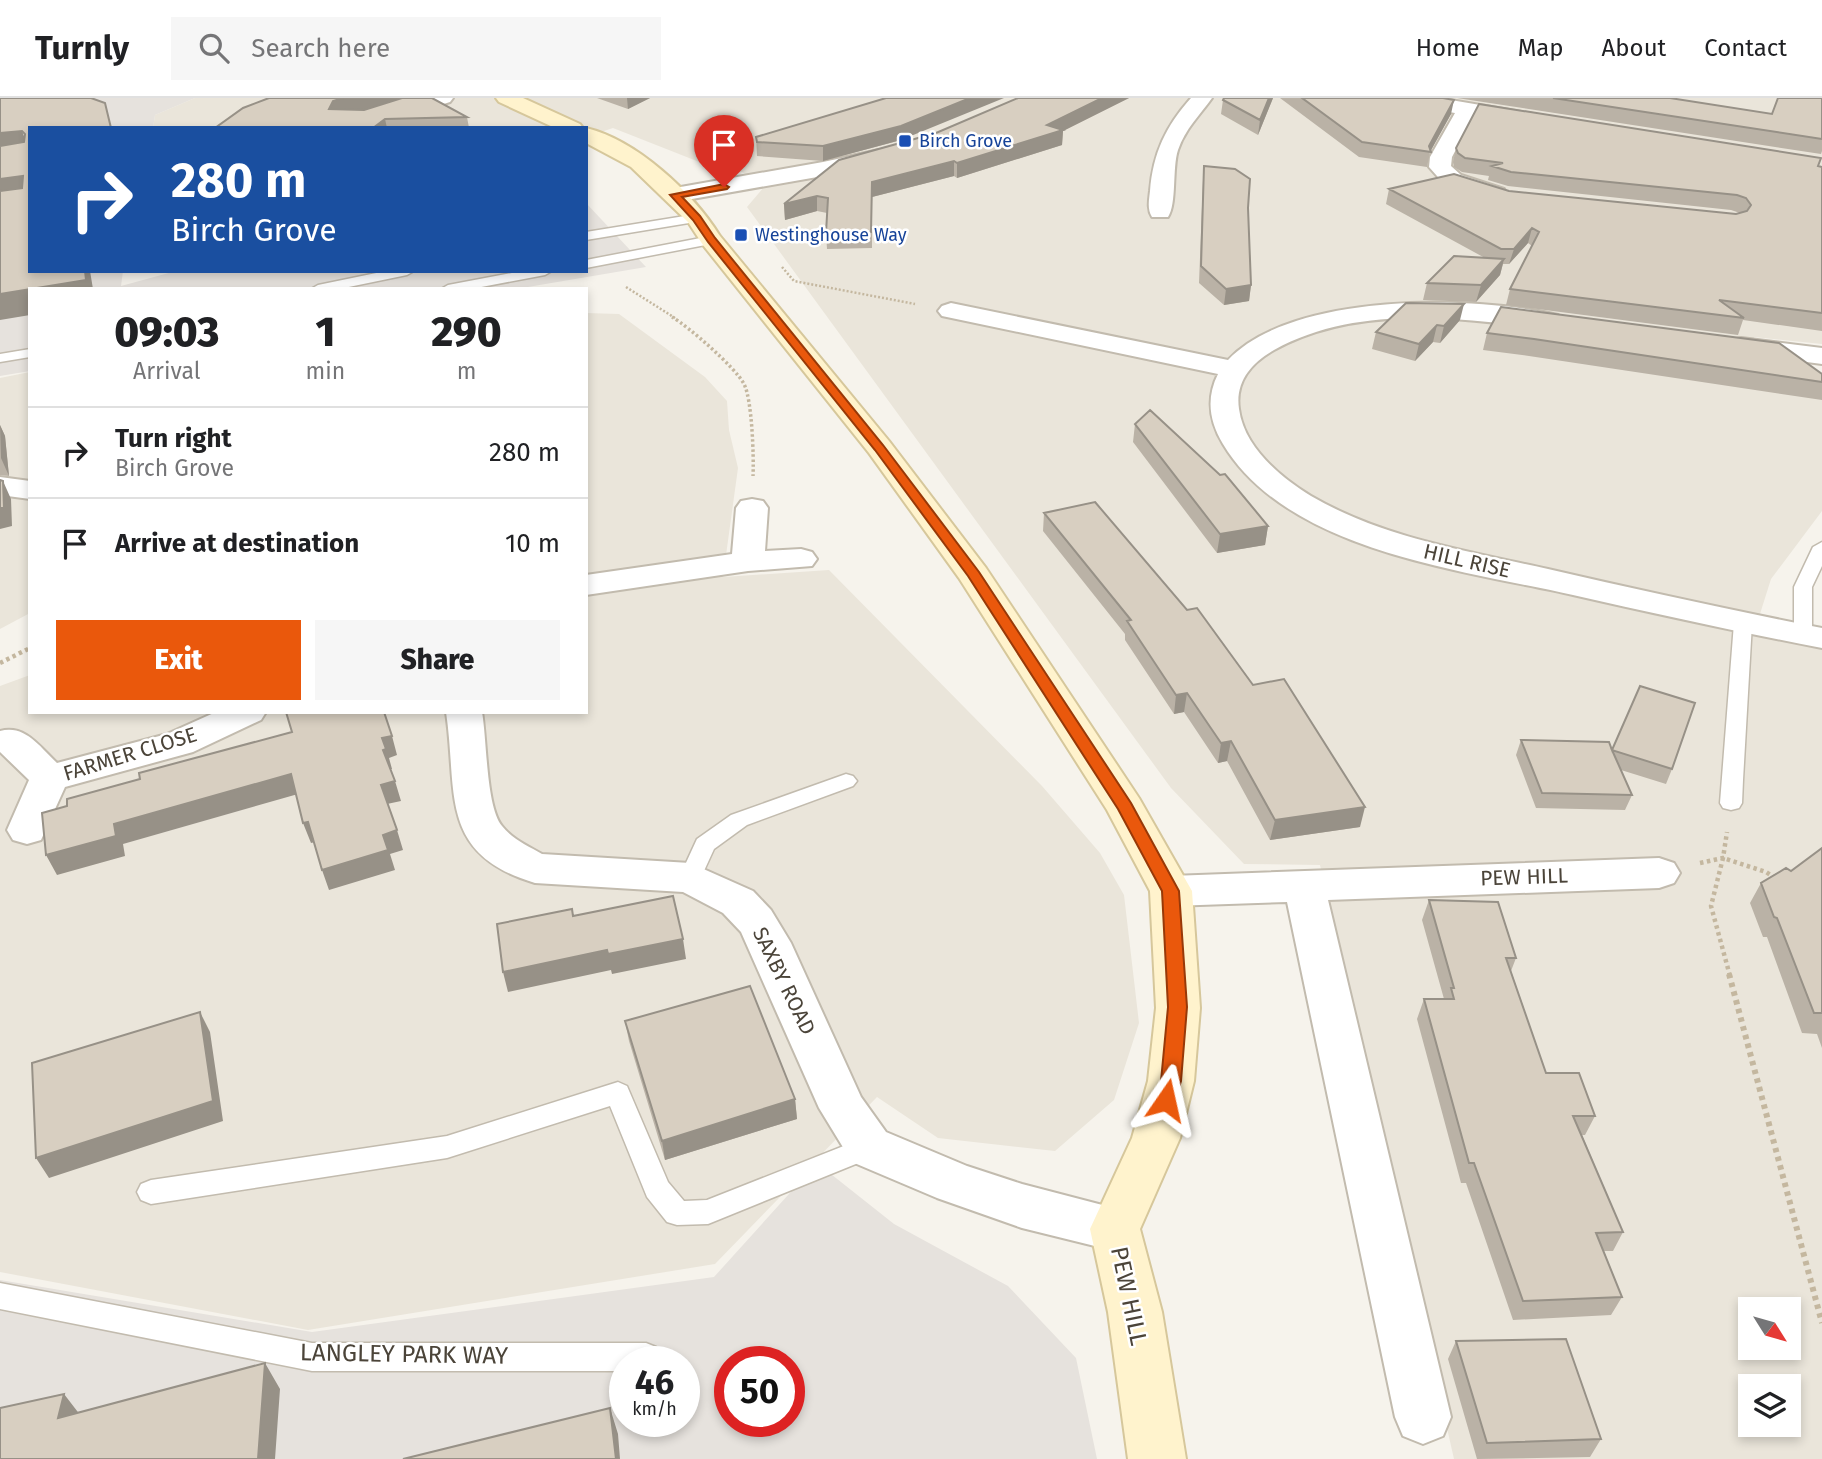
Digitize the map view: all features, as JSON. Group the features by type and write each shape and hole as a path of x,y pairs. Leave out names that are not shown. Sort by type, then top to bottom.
{"main road":[{"path":"506,98 569,126"},
{"name":"PEW HILL","path":"588,135 639,162 694,218 879,447 974,575 1125,807 1171,891 1178,1007 1171,1081 1156,1138 1115,1229 1135,1311 1157,1459"}],"street":[{"path":"352,126 443,98"},
{"path":"1160,212 1162,163 1181,124 1202,98"},
{"path":"1402,98 1545,121"},
{"path":"1467,109 1439,162 1442,172 1471,187 1518,198"},
{"path":"694,218 823,169 901,150"},
{"path":"951,311 1234,369 1249,354 1291,332 1328,320 1367,312 1448,309 1582,325"},
{"path":"1717,342 1822,356"},
{"name":"HILL RISE","path":"1234,369 1225,392 1225,417 1229,431 1261,474 1299,502 1356,531 1411,549 1743,623 1813,636"},
{"path":"0,486 28,490"},
{"path":"748,561 752,508"},
{"path":"588,585 748,561 801,559"},
{"name":"FARMER CLOSE","path":"50,778 180,743 244,714"},
{"name":"SAXBY ROAD","path":"464,714 473,812 481,832 512,858 535,868 690,878 738,902 756,921 769,943 843,1108 869,1147"},
{"name":"FARMER CLOSE","path":"10,740 50,778"},
{"name":"FARMER CLOSE","path":"27,830 50,778"},
{"name":"PEW HILL","path":"1171,891 1659,873"},
{"path":"1304,885 1423,1417"},
{"path":"869,1147 955,1183 999,1198 1115,1229"}],"lane":[{"path":"588,236 694,218"},
{"path":"588,263 694,218"},
{"path":"328,287 397,273"},
{"path":"459,287 534,273"},
{"path":"0,358 28,353"},
{"path":"1813,636 1803,587 1822,547"},
{"path":"1731,803 1737,729 1738,664 1743,623"},
{"path":"690,878 705,844 739,820 846,781"},
{"path":"151,1192 447,1146 618,1093 657,1189 677,1213 708,1212 869,1147"},
{"name":"LANGLEY PARK WAY","path":"0,1296 312,1357 609,1357"}],"path":[{"path":"778,262 794,281 951,311"},
{"path":"626,287 690,328 744,384 754,446 752,508"},
{"path":"0,663 28,649"},
{"path":"1731,803 1723,858 1711,906 1822,1323"},
{"path":"1659,873 1723,858 1766,872 1777,880"}],"shaded area":[{"path":"0,98 195,98 155,115 153,126 28,126 28,273 123,273 121,286 169,273 588,273 588,205 646,267 528,287 28,287 28,371 0,376"},
{"path":"195,98 1822,98 1822,344 1754,337 1756,358 1822,385 1822,511 1771,579 1753,636 1822,647 1822,1459 1454,1459 1320,865 1244,864 1171,788 747,207 764,187 742,172 712,167 613,128 588,136 588,126 153,126 155,115"},
{"path":"588,313 619,314 705,377 727,401 729,430 738,468 723,577 829,570 1042,786 1100,853 1124,895 1139,1023 1114,1100 1055,1151 938,1138 877,1097 715,1264 308,1330 0,1272 0,686 28,676 28,714 588,714"},
{"path":"28,372 28,614 0,629 0,378"},
{"path":"817,1163 894,1224 1008,1286 1076,1358 1097,1459 0,1459 0,1280 312,1332 714,1277"}],"building":[{"path":"0,98 91,98 105,103 111,126 28,126 28,273 85,273 86,280 28,287 28,289 0,294 0,191 22,188 23,176 0,179 0,146 24,142 25,134 22,131 0,133"},
{"path":"269,98 343,98 333,101 329,109 364,110 402,98 432,98 467,117 385,119 376,126 218,126 243,108"},
{"path":"886,98 970,98 901,126 823,146 757,142 756,137"},
{"path":"1018,98 1102,98 1047,125 1063,130 957,163 954,161 872,182 871,232 826,233 828,198 817,196 784,204 839,160 936,133"},
{"path":"1269,98 1260,120 1223,100"},
{"path":"1302,98 1454,100 1429,146 1431,152 1362,142"},
{"path":"1553,98 1670,98 1772,114 1778,98 1822,98 1822,139"},
{"path":"1479,104 1821,158 1818,166 1822,167 1822,313 1719,300 1744,318 1510,289 1539,232 1532,228 1514,249 1501,249 1389,189 1454,174 1509,191 1736,214 1747,211 1751,205 1746,198 1737,195 1511,172 1492,166 1503,163 1465,158 1456,148"},
{"path":"1204,166 1235,169 1250,179 1248,208 1251,285 1226,289 1201,266"},
{"path":"1454,256 1504,259 1481,285 1427,283"},
{"path":"1406,303 1464,304 1444,326 1437,325 1419,344 1376,332"},
{"path":"1501,307 1779,343 1822,374 1822,382 1487,333"},
{"path":"1150,410 1220,475 1225,474 1268,526 1220,534 1135,424"},
{"path":"0,480 3,481 4,508 0,508"},
{"path":"1095,502 1187,610 1197,608 1253,685 1284,679 1365,807 1275,820 1231,741 1221,743 1187,693 1176,695 1127,621 1131,620 1044,513"},
{"path":"1640,686 1695,703 1672,769 1612,750"},
{"path":"287,714 385,714 392,736 382,738 386,749 383,750 395,781 381,785 397,830 383,835 388,850 322,870 308,822 303,823 291,774 114,824 116,836 46,855 42,813 67,806 67,799 140,779 139,773 292,732"},
{"path":"1521,740 1609,742 1632,795 1542,793"},
{"path":"1822,848 1822,1013 1814,1013 1761,883 1786,868 1791,871"},
{"path":"673,896 683,939 608,954 607,950 503,972 497,924 572,909 573,916"},
{"path":"1429,900 1498,902 1516,958 1506,958 1546,1073 1579,1073 1595,1116 1573,1116 1623,1232 1596,1233 1622,1297 1523,1301 1474,1163 1469,1163 1424,999 1454,999 1451,988 1454,988"},
{"path":"750,986 795,1099 662,1141 625,1021"},
{"path":"200,1012 213,1101 36,1158 32,1063"},
{"path":"1566,1339 1601,1439 1487,1443 1456,1341"},
{"path":"265,1363 258,1459 0,1459 0,1408 64,1394 58,1418"},
{"path":"609,1408 609,1437 613,1437 616,1459 403,1459"}],"place":[{"name":"Birch Grove","path":"905,141"},
{"name":"Westinghouse Way","path":"741,235"}],"route":[{"path":"724,187 675,195 697,218 711,240 879,447 974,575 1125,807 1171,891 1178,1007 1171,1081 1166,1100"}]}
